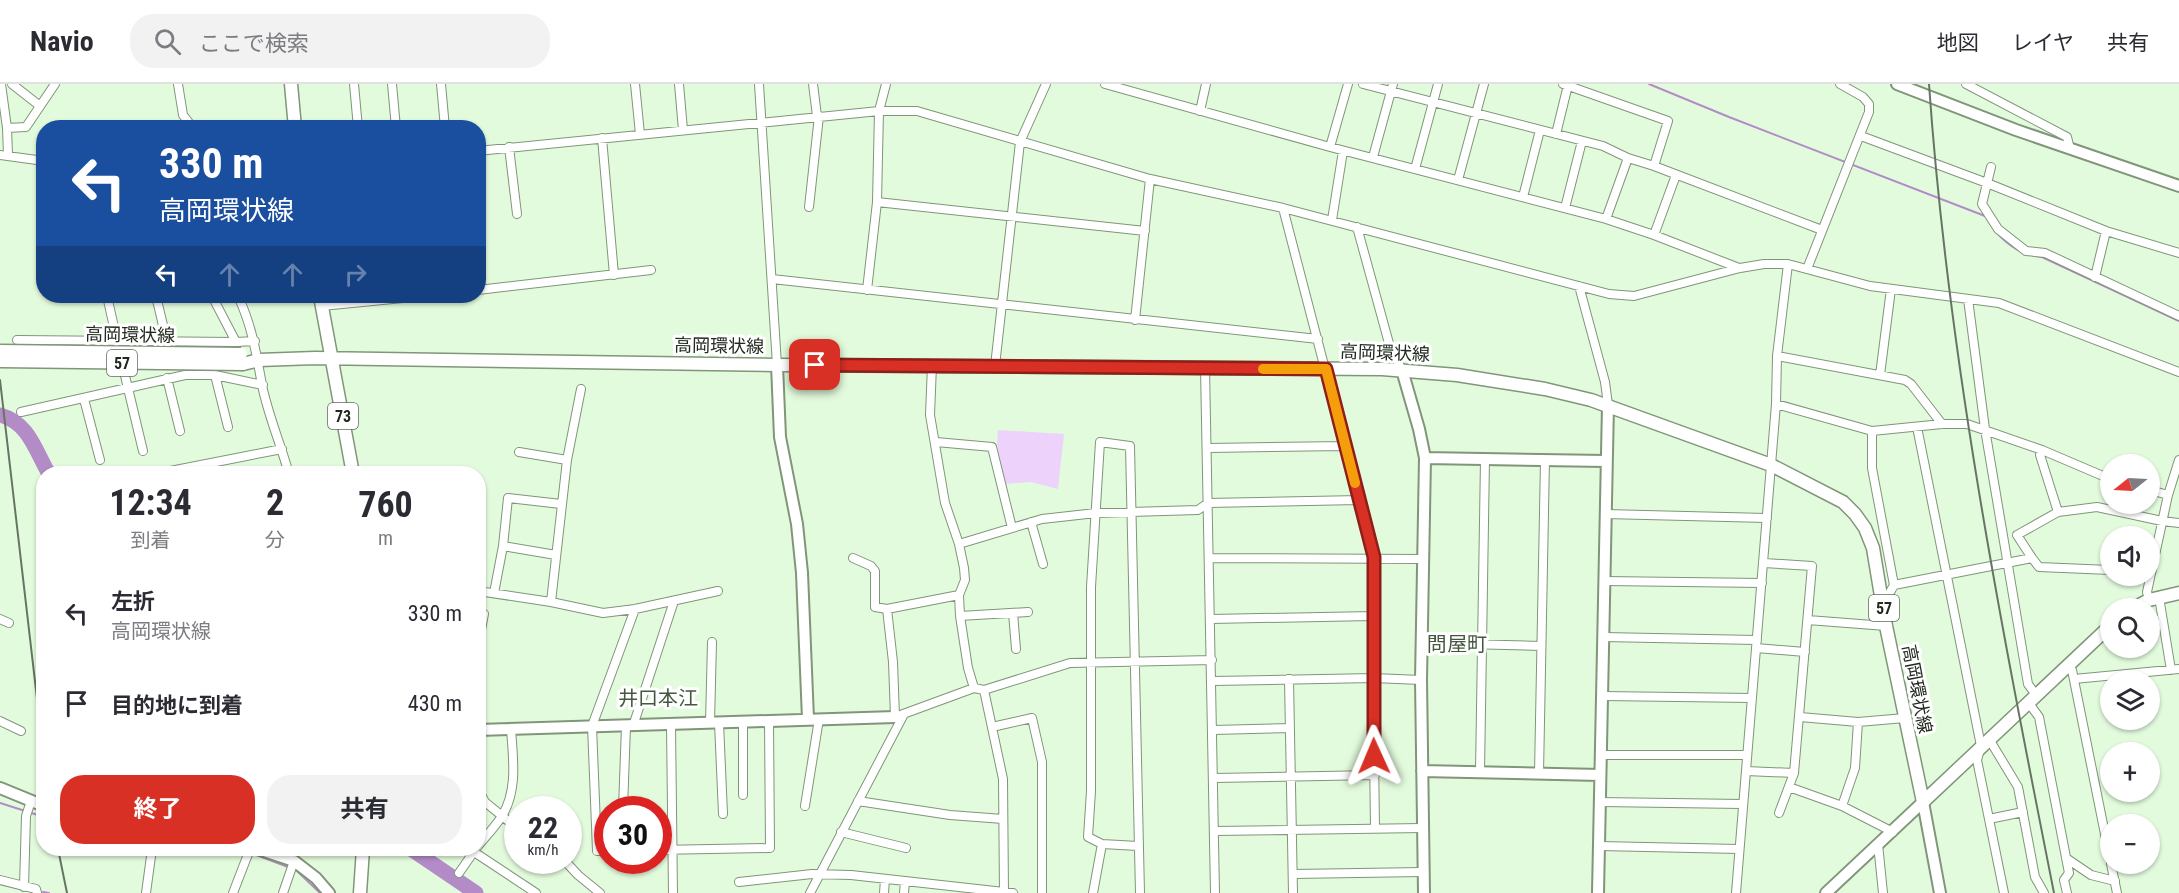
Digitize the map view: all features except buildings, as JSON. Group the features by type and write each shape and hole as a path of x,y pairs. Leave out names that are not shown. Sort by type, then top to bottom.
{"main road":[{"path":"291,84 294,120"},
{"name":"73","path":"321,303 352,466"},
{"name":"高岡環状線","path":"0,351 240,354 259,360 333,358 777,365 1402,370 1457,375 1534,387 1608,405 1771,465 1843,502 1855,514 1865,528 1873,548 1886,626 1923,802"},
{"name":"高岡環状線","path":"0,361 240,354"},
{"path":"2158,598 2179,593"},
{"path":"1923,802 2100,636"},
{"path":"360,893 363,856"}],"street":[{"path":"1,84 7,128 4,155 36,160"},
{"path":"12,84 40,106"},
{"path":"7,128 26,127 55,84"},
{"path":"178,84 183,115 187,120"},
{"path":"354,84 357,120"},
{"path":"392,84 395,120"},
{"path":"441,84 444,120"},
{"path":"635,84 640,134"},
{"path":"679,84 683,130"},
{"path":"759,84 780,437 797,524 813,719 805,806"},
{"path":"809,207 818,116 813,84"},
{"path":"867,290 877,202 879,111 886,84"},
{"path":"995,366 1020,142 1046,84"},
{"path":"1105,84 1343,151 1606,219 1740,268"},
{"path":"1200,111 1206,84"},
{"path":"1330,147 1347,84"},
{"path":"1363,84 1392,87 1433,103 1603,146 1628,158 1822,230"},
{"path":"1415,169 1438,84"},
{"path":"1458,180 1484,84"},
{"path":"1807,268 1869,112 1869,104 1863,97 1840,84"},
{"path":"1897,84 2016,130 2179,186"},
{"path":"1966,84 2067,137 2070,149"},
{"path":"1556,135 1565,85 1668,121 1654,166"},
{"path":"1373,157 1392,87"},
{"path":"486,150 818,116 879,111 917,111 1150,179 1282,207 1609,294 1634,296 1740,268 1764,264 1788,264 1870,286 1999,303 2179,372"},
{"path":"1523,197 1540,130"},
{"path":"1861,136 2106,231 2179,253"},
{"path":"602,138 614,275"},
{"path":"1565,208 1582,141"},
{"path":"509,147 517,214"},
{"path":"1332,220 1343,151"},
{"path":"1606,219 1628,158"},
{"path":"1991,167 1982,204 1998,229 2026,251 2045,253 2179,316"},
{"path":"1654,235 1676,175"},
{"path":"1135,320 1150,179"},
{"path":"877,202 1145,231"},
{"path":"1282,207 1374,557 1373,678 1376,828"},
{"path":"1357,227 1390,347 1402,370 1425,458 1421,680 1424,893"},
{"path":"2094,276 2106,231"},
{"path":"1736,893 1764,563 1776,404 1777,356 1788,264"},
{"path":"486,289 651,270"},
{"path":"772,279 1318,339"},
{"path":"1579,286 1605,382 1608,405 1598,893"},
{"path":"1880,375 1891,289"},
{"path":"1968,299 1985,429 2028,684 2039,717 2069,873 2064,880 2067,893"},
{"path":"109,303 143,451"},
{"path":"158,303 167,342"},
{"path":"215,303 240,354"},
{"path":"242,303 248,316 259,360 262,385 287,466"},
{"path":"17,340 167,342 240,354"},
{"path":"240,354 255,341"},
{"path":"1777,356 1905,380 1911,384 1942,424"},
{"path":"932,365 930,415 945,502 959,544 965,580 959,595 960,616 968,668 974,688"},
{"path":"1205,368 1215,893"},
{"path":"21,412 185,375 215,375 262,385"},
{"path":"215,375 228,427"},
{"path":"168,378 180,431"},
{"path":"551,602 567,460 581,389"},
{"path":"84,399 100,460"},
{"path":"1776,404 1872,431 1942,424 1967,424 2042,450 2100,475"},
{"path":"1917,427 1947,575 1985,742 2018,787 2035,877 2044,893"},
{"path":"1872,431 1872,468 1894,585 1883,605"},
{"path":"936,442 992,447 1012,528"},
{"path":"1138,846 1102,844 1088,837 1091,791 1091,587 1100,442 1130,446 1140,893"},
{"path":"1208,448 1345,446"},
{"path":"196,466 282,449"},
{"path":"2042,450 2040,455 2058,512"},
{"path":"519,452 567,460"},
{"path":"1425,458 1606,461"},
{"path":"1480,772 1485,459"},
{"path":"1539,773 1545,460"},
{"path":"2160,531 2179,460"},
{"path":"2160,493 2168,495"},
{"path":"494,593 503,546 508,498 561,504"},
{"path":"959,544 1042,519 1096,513 1198,510 1208,503 1360,500"},
{"path":"2100,570 2039,567 2017,535 2058,512 2097,507 2179,523"},
{"path":"1605,514 1767,518"},
{"path":"1031,522 1043,564"},
{"path":"503,546 556,555"},
{"path":"852,558 871,566 875,571 875,607 887,609 959,595"},
{"path":"1209,558 1424,559"},
{"path":"1894,585 2032,558"},
{"path":"1764,563 1812,566 1794,773 1779,813"},
{"path":"1604,580 1762,582"},
{"path":"486,592 603,613 635,609 718,591"},
{"path":"624,796 629,726 674,601"},
{"path":"595,796 592,726 635,609"},
{"path":"810,893 899,716 887,609"},
{"path":"960,616 1028,612"},
{"path":"1013,613 1016,649"},
{"path":"1211,619 1373,616"},
{"path":"0,619 9,624"},
{"path":"2074,679 2175,669 2160,619"},
{"path":"1808,620 1886,626"},
{"path":"1603,637 1756,644 1805,652"},
{"path":"712,642 714,723 723,814"},
{"path":"1422,642 1541,646"},
{"path":"486,730 899,716 974,688 984,690 1070,663 1212,660"},
{"path":"2068,666 2072,670 2101,814"},
{"path":"1212,681 1373,678 1421,680"},
{"path":"1289,679 1293,893"},
{"path":"984,690 1003,779 1004,893"},
{"path":"1602,696 1752,698"},
{"path":"1800,717 1858,722 1905,718"},
{"path":"993,727 1032,718 1042,762 1042,893"},
{"path":"0,721 21,731"},
{"path":"672,849 770,848 769,721"},
{"path":"743,722 743,795"},
{"path":"1842,806 1855,768 1858,722"},
{"path":"670,724 671,796"},
{"path":"1213,730 1290,728"},
{"path":"486,836 502,816 510,797 514,769 511,729"},
{"path":"1985,742 1977,760 2004,893"},
{"path":"1601,755 1747,755"},
{"path":"1422,771 1600,775"},
{"path":"1746,771 1794,773"},
{"path":"1214,778 1375,775"},
{"path":"1789,787 1842,806 1893,832"},
{"path":"0,788 36,805"},
{"path":"858,801 950,815 1003,819"},
{"path":"486,802 502,816"},
{"path":"1599,802 1743,804"},
{"path":"1826,893 1923,802"},
{"path":"1923,802 1940,893"},
{"path":"24,887 26,816 30,804"},
{"path":"1989,819 2023,812"},
{"path":"1214,831 1423,828"},
{"path":"841,832 906,848"},
{"path":"1093,893 1102,844"},
{"path":"1878,844 1883,893"},
{"path":"1599,846 1739,849"},
{"path":"146,893 151,856"},
{"path":"233,893 247,856"},
{"path":"273,856 310,872 329,893"},
{"path":"459,873 471,856"},
{"path":"486,856 536,893"},
{"path":"2066,858 2091,875 2115,881"},
{"path":"283,893 293,865"},
{"path":"672,871 673,893"},
{"path":"1293,874 1423,872"},
{"path":"576,874 600,893"},
{"path":"739,882 812,874 851,875 905,881 946,890 1013,893"},
{"path":"2113,874 2117,893"},
{"path":"884,893 885,879"},
{"path":"0,880 36,889 37,893"},
{"path":"904,893 905,881"}],"shaded area":[{"path":"998,430 1064,434 1058,489 1031,482 1005,484 997,444"}],"waterway":[{"path":"1649,84 1985,216"},
{"path":"1997,233 2023,252 2042,257 2179,321"},
{"path":"0,415 18,424 25,431 45,466"},
{"path":"0,803 36,814"},
{"path":"259,856 296,870 320,893"},
{"path":"421,856 476,893"},
{"path":"43,892 49,893"}],"railway":[{"path":"1929,84 1949,288 1963,389 1996,591 2054,893"},
{"path":"0,380 36,690"},
{"path":"59,856 67,893"}],"slow traffic":[{"path":"1263,369 1326,369 1355,483"}],"district":[{"name":"問屋町","path":"1457,644"},
{"name":"井口本江","path":"658,698"}],"route":[{"path":"815,365 1326,369 1374,557 1374,756"}]}
